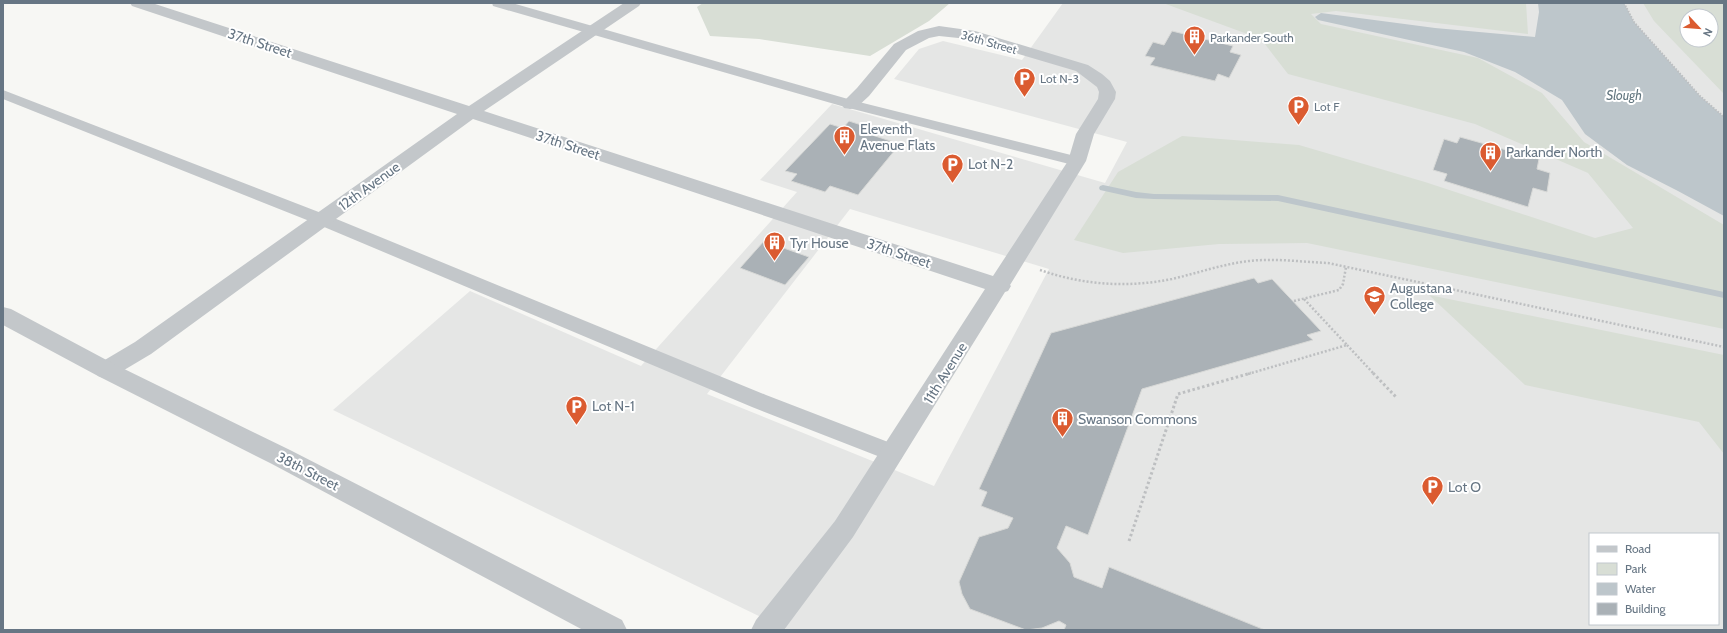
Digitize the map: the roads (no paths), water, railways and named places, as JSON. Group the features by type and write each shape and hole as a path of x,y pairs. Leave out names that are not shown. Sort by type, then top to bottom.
{"street":[{"name":"37th Street","path":"137,3 1000,286"},
{"name":"12th Avenue","path":"106,370 143,348 323,220 471,112 634,3"},
{"name":"36th Street","path":"850,104 863,92 900,47 924,34 939,31 968,34 1082,68 1106,86 1108,96 1105,105"},
{"name":"11th Avenue","path":"766,630 844,529 1000,286 1014,260 1077,162 1086,134 1105,105"},
{"name":"38th Street","path":"3,315 106,370 281,457 612,630"}],"lane":[{"path":"498,3 850,104 1077,162"},
{"path":"3,94 323,220 759,401 893,453"}],"water":[{"name":"Slough","path":"1538,3 1624,3 1634,22 1700,96 1724,117 1724,216 1627,165 1585,134 1562,100 1515,72 1464,52 1318,20 1315,17 1321,13 1435,28 1535,37 1539,12"}],"waterway":[{"path":"1103,188 1136,195 1278,198 1724,295"}],"place":[{"name":"Parkander South","path":"1195,56"},
{"name":"Lot N-3","path":"1025,98"},
{"name":"Lot F","path":"1299,126"},
{"name":"Eleventh Avenue Flats","path":"844,156"},
{"name":"Parkander North","path":"1491,172"},
{"name":"Lot N-2","path":"953,184"},
{"name":"Tyr House","path":"775,262"},
{"name":"Augustana College","path":"1374,316"},
{"name":"Lot N-1","path":"576,426"},
{"name":"Swanson Commons","path":"1063,438"},
{"name":"Lot O","path":"1432,506"}]}
